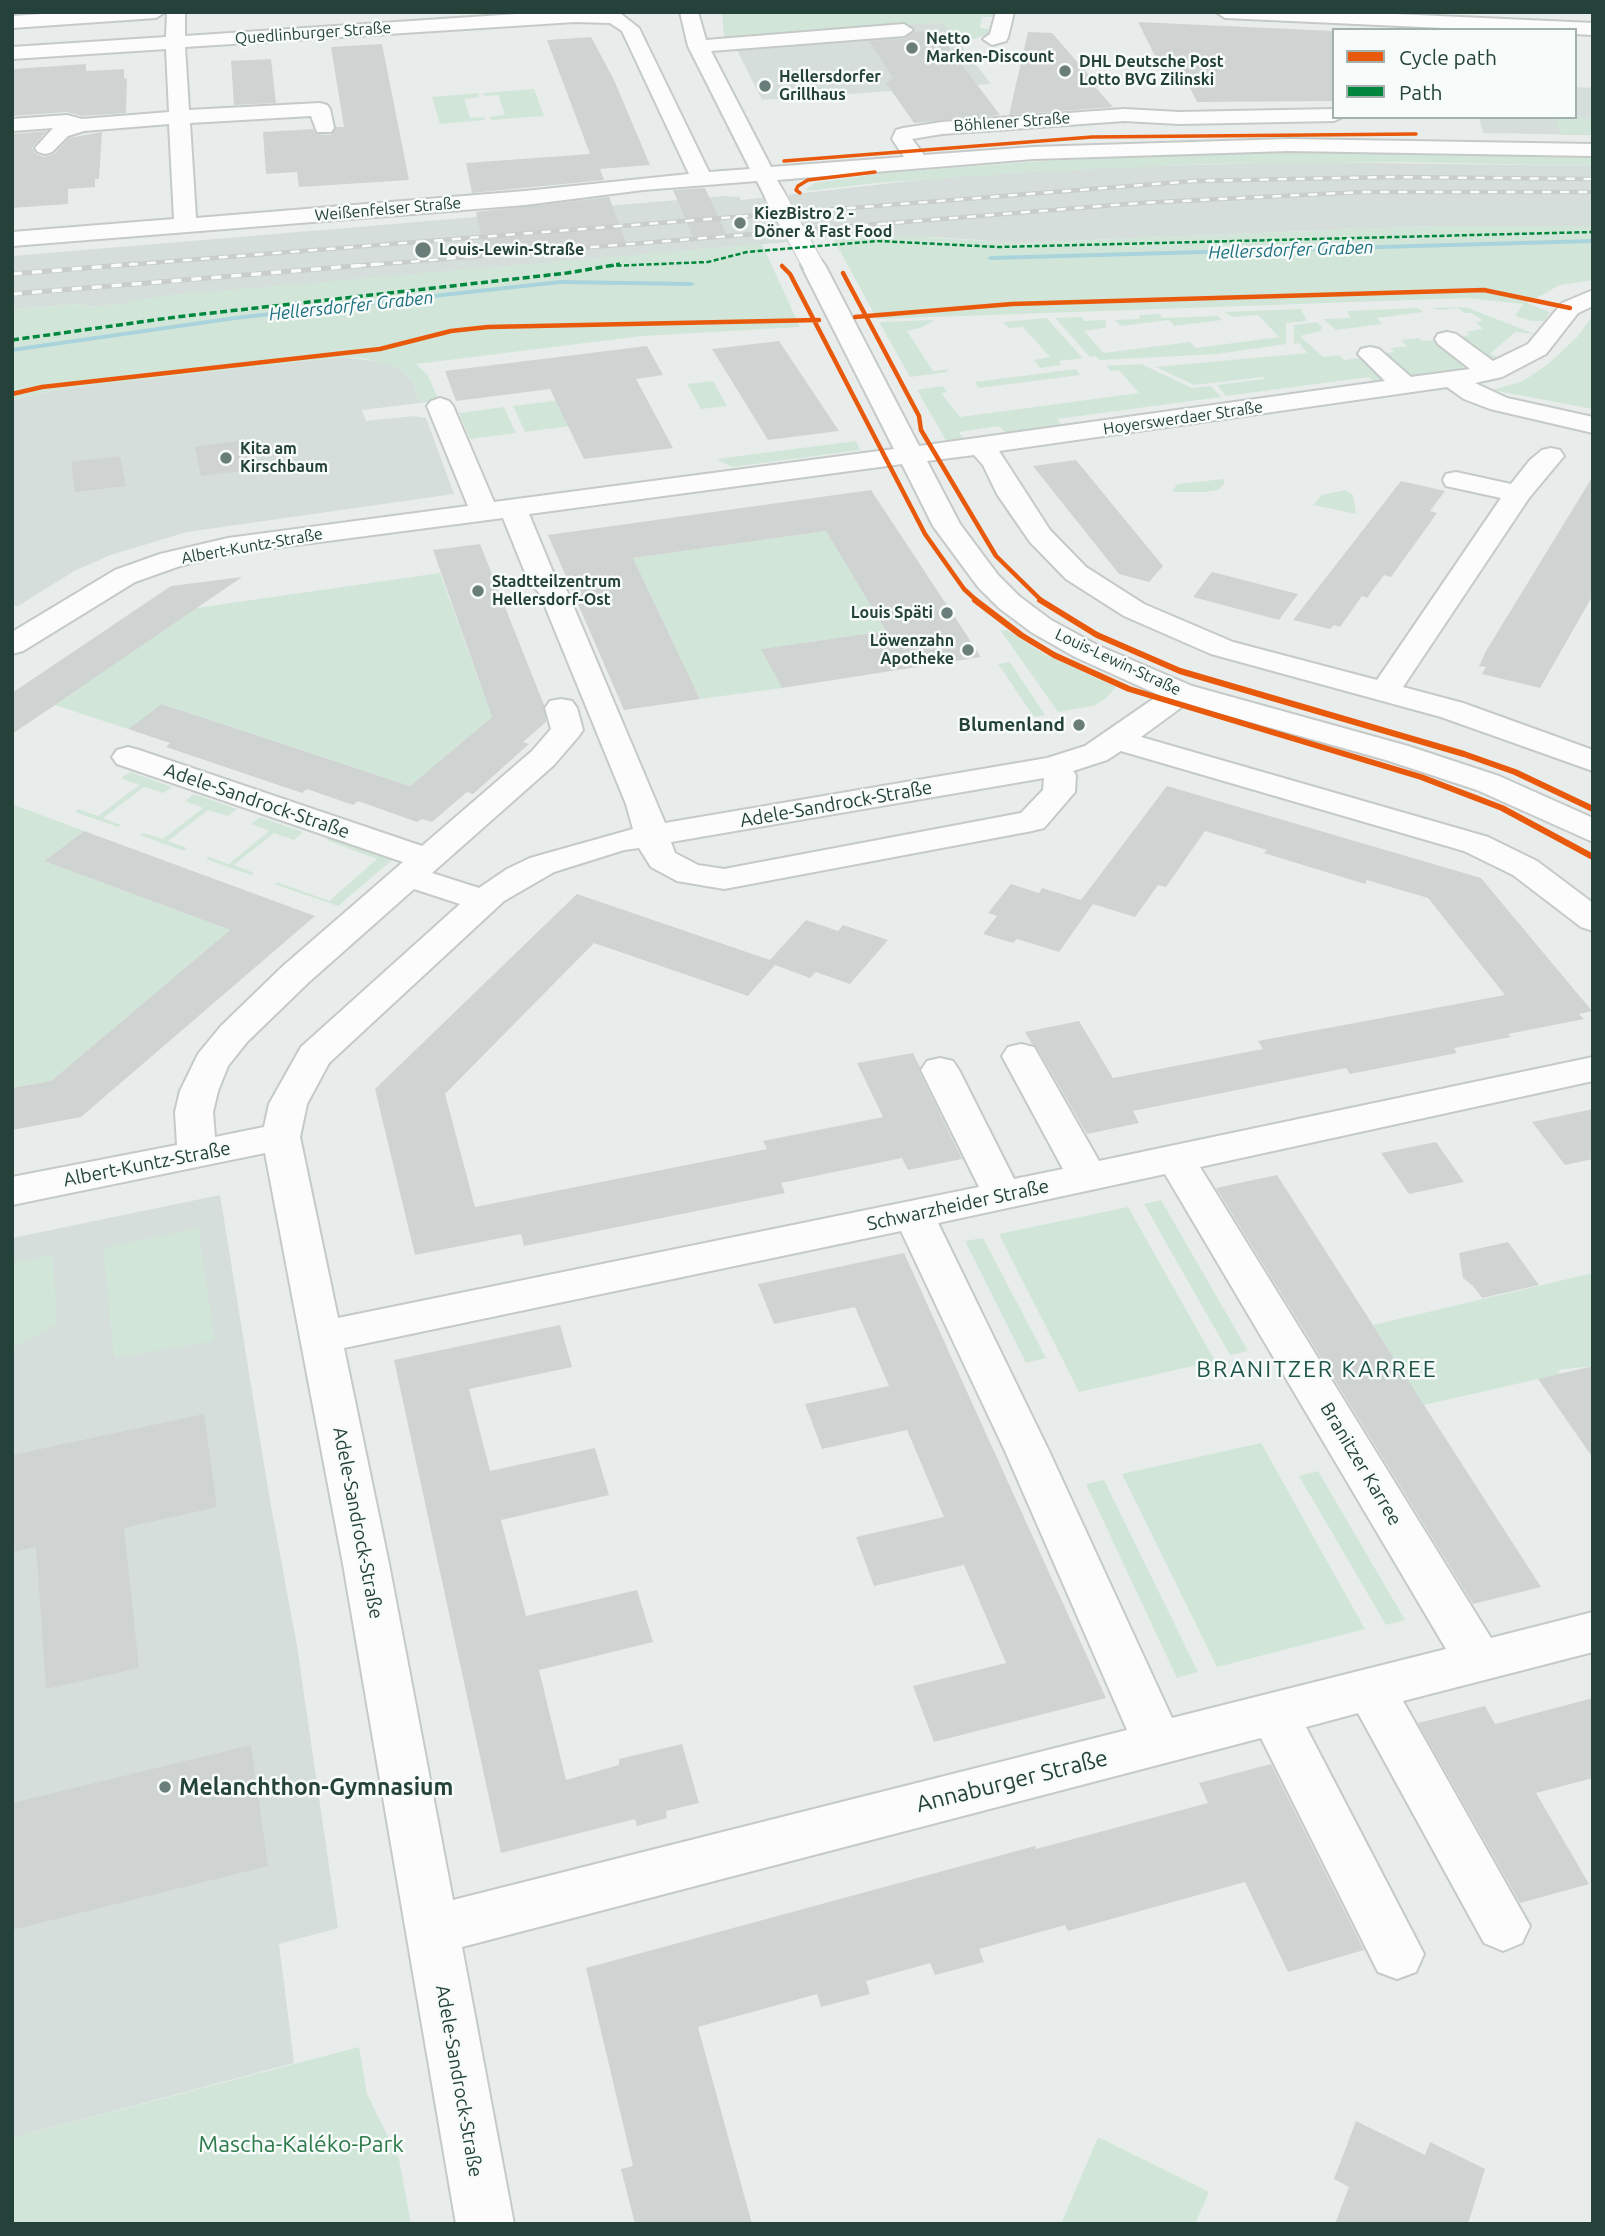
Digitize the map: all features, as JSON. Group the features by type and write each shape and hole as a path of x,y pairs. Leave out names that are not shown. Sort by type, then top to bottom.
{"street":[{"path":"12,22 156,12"},
{"name":"Quedlinburger Straße","path":"12,36 400,12"},
{"name":"Louis-Lewin-Straße","path":"688,12 698,47 947,526 967,556 1009,602 1041,626 1086,651 1181,692 1398,752 1488,783 1575,821 1593,832"},
{"path":"992,39 999,37 1005,12"},
{"path":"1225,12 1572,28"},
{"name":"Quedlinburger Straße","path":"12,53 176,27 575,16 614,18 631,28 702,179"},
{"path":"176,27 185,225"},
{"path":"698,47 904,30"},
{"path":"45,148 61,132 81,125 179,117 320,109 324,128"},
{"name":"Böhlener Straße","path":"917,161 902,139 903,134 942,128 1093,116 1180,118 1332,115"},
{"path":"1154,116 1153,125 1162,148"},
{"path":"12,125 67,121 81,125"},
{"name":"Böhlener Straße","path":"763,173 917,161 1162,148 1452,139 1593,150"},
{"name":"Weißenfelser Straße","path":"12,239 525,198 763,173"},
{"name":"Hoyerswerdaer Straße","path":"910,455 1455,381 1493,372 1537,349 1570,308 1593,297"},
{"path":"1447,339 1493,372"},
{"path":"1370,354 1407,387"},
{"path":"1455,381 1485,400 1593,425"},
{"path":"440,406 498,510 542,580 553,591 663,860 690,874 723,879 1032,821 1059,792 1060,775 1053,767"},
{"path":"979,446 995,462 1011,494 1040,536 1076,573 1134,610 1222,648 1452,710 1593,761"},
{"name":"Albert-Kuntz-Straße","path":"12,645 125,576 170,560 228,546 498,510 741,489 910,455"},
{"path":"1385,692 1518,494 1545,461"},
{"path":"1456,480 1518,494"},
{"path":"613,517 741,489 851,484"},
{"name":"Adele-Sandrock-Straße","path":"485,2224 322,1337 281,1138 288,1104 314,1056 484,901 519,876 542,865 608,844 652,835 1077,761 1117,740 1181,692"},
{"path":"197,1153 194,1112 199,1091 211,1063 234,1034 296,974 543,758 567,730 561,708"},
{"path":"1117,740 1476,844 1525,868 1593,919"},
{"name":"Adele-Sandrock-Straße","path":"128,757 417,867 484,901"},
{"path":"1021,1056 1088,1178"},
{"name":"Schwarzheider Straße","path":"322,1337 1176,1160 1593,1069"},
{"path":"940,1070 1003,1196"},
{"name":"Albert-Kuntz-Straße","path":"12,1191 281,1138"},
{"name":"Branitzer Karree","path":"1176,1160 1479,1661"},
{"path":"914,1215 1027,1451 1158,1743"},
{"name":"Annaburger Straße","path":"431,1930 1593,1632"},
{"path":"1370,1689 1503,1926"},
{"path":"1274,1714 1398,1954"}],"shaded area":[{"path":"943,22 991,84 762,100 730,36"},
{"path":"1577,87 1593,88 1593,135 1483,133 1480,119 1577,119"},
{"path":"1306,162 1593,166 1593,226 1433,226 1016,243 936,237 858,236 406,275 122,304 12,309 12,256 726,196 739,197 741,200 946,177 1116,167"},
{"name":"Kita am Kirschbaum","path":"342,357 382,362 397,367 412,381 420,403 362,410 366,421 414,416 426,418 454,494 187,532 111,555 76,570 18,606 12,606 12,400 65,388"},
{"name":"Melanchthon-Gymnasium","path":"220,1195 269,1495 297,1646 338,1928 279,1944 294,2063 12,2138 12,1238"}],"green space":[{"path":"722,12 995,12 994,17 982,17 980,28 991,29 992,32 975,39 956,40 942,22 724,37"},
{"path":"534,89 544,116 491,120 490,117 505,115 498,95 484,96 483,93"},
{"path":"478,93 479,97 464,99 470,118 484,117 485,120 440,124 432,97"},
{"path":"1557,119 1593,119 1593,135 1561,135"},
{"path":"1375,151 1593,156 1593,166 1403,162 1206,164 1031,172 806,189 815,183 884,173 1042,161 1181,154"},
{"path":"1433,226 1593,226 1593,280 1560,285 1527,303 1550,312 1544,321 1531,321 1515,316 1523,304 1467,298 877,319 833,238 910,236 1016,243"},
{"path":"762,244 800,327 642,336 416,364 428,375 439,401 420,403 412,381 397,367 367,359 342,357 65,388 12,400 12,309 122,304 171,295"},
{"path":"1460,307 1535,334 1515,332 1490,354 1505,360 1484,360 1456,337 1483,329 1476,323 1482,320 1458,308 1432,308"},
{"path":"1418,308 1423,312 1377,318 1382,324 1336,330 1323,319 1350,318 1347,311"},
{"path":"1301,309 1307,321 1286,323 1286,344 1217,354 1100,360 1095,356 1090,357 1055,318 1106,320 1106,327 1084,331 1104,353 1190,342 1196,348 1279,337 1258,315 1234,317 1224,312"},
{"path":"1160,314 1162,318 1218,316 1222,320 1174,326 1169,320 1121,326 1115,320 1140,319 1139,315"},
{"path":"1593,315 1593,409 1492,390 1523,381 1548,364 1577,337"},
{"path":"1047,318 1083,358 1059,361 1061,365 1040,368 1034,360 1050,357 1023,327 1009,328 1003,322"},
{"path":"935,320 907,331 933,371 949,369 946,372 910,377 879,322"},
{"path":"1317,322 1322,327 1321,331 1300,336 1323,357 1339,355 1344,360 1360,358 1383,378 1383,384 1378,385 1369,377 1226,396 1217,385 1264,377 1194,385 1156,367 1307,353 1299,343 1294,344 1294,325"},
{"path":"1418,338 1422,341 1434,340 1458,359 1464,374 1418,380 1404,375 1380,354 1394,352 1391,348 1407,346 1401,340"},
{"path":"1141,364 1192,388 1211,386 1221,397 1057,419 1063,427 1007,435 999,426 959,432 966,441 948,444 917,390 943,386 947,392 941,393 960,417 1139,393 1119,370 1111,371 1106,366"},
{"path":"1076,369 1080,375 979,388 975,382"},
{"path":"713,381 727,406 701,409 687,384"},
{"path":"608,394 621,419 525,432 513,406"},
{"path":"504,407 516,433 470,439 459,413"},
{"path":"856,441 860,450 732,467 716,459"},
{"path":"1224,479 1224,484 1218,490 1172,492 1177,484"},
{"path":"1345,490 1353,495 1356,514 1313,505 1322,495"},
{"path":"826,531 886,631 762,649 782,688 700,699 633,558"},
{"path":"440,573 492,717 410,786 163,704 128,729 55,705 196,608"},
{"path":"1007,630 1044,654 1116,687 1105,699 1093,706 1058,712 1001,631"},
{"path":"1010,662 1045,715 1034,717 998,664"},
{"path":"130,772 172,787 163,793 144,787 103,818 121,825 118,827 75,812 78,809 98,816 139,785 121,778"},
{"path":"194,794 237,809 228,816 208,810 168,841 187,848 184,851 140,835 143,833 163,839 203,808 185,801"},
{"path":"12,804 84,831 44,861 230,930 51,1081 12,1088"},
{"path":"260,817 303,832 294,840 274,833 234,865 254,873 251,875 206,859 209,857 229,864 269,831 251,824"},
{"path":"329,838 392,860 338,906 274,884 277,882 329,901 377,859 326,840"},
{"path":"1161,1200 1248,1351 1230,1355 1144,1204"},
{"path":"1128,1207 1215,1361 1079,1392 999,1234"},
{"path":"198,1228 215,1341 114,1358 103,1248"},
{"path":"983,1238 1046,1358 1026,1363 965,1241"},
{"path":"53,1255 57,1324 12,1348 12,1263"},
{"path":"1593,1273 1593,1366 1558,1370 1560,1374 1424,1405 1373,1325"},
{"path":"1261,1443 1365,1629 1217,1667 1122,1474"},
{"path":"1318,1471 1405,1620 1386,1625 1299,1476"},
{"path":"1104,1480 1198,1672 1177,1678 1086,1484"},
{"name":"Mascha-Kaléko-Park","path":"359,2047 367,2094 399,2159 411,2224 12,2224 12,2138"},
{"path":"1098,2137 1209,2192 1195,2224 1061,2224"}],"building":[{"path":"1138,22 1332,31 1332,101 1197,102 1189,86 1170,86"},
{"path":"936,31 1000,115 914,123 886,83 893,78 869,41 904,39 914,32"},
{"path":"1028,32 1052,33 1113,107 1009,115"},
{"path":"591,37 614,80 650,165 600,169 604,180 472,193 466,163 590,154 547,40"},
{"path":"382,44 409,180 299,187 297,172 266,174 263,132 313,129 316,134 331,135 336,127 344,127 331,47"},
{"path":"271,59 276,103 234,105 231,61"},
{"path":"86,64 86,71 124,69 124,79 127,78 126,113 82,116 67,112 12,116 12,69"},
{"path":"47,131 32,148 36,154 44,157 54,154 69,138 102,132 99,179 95,179 95,187 68,189 68,204 12,208 12,134"},
{"path":"705,188 726,234 693,237 673,190"},
{"path":"609,197 627,245 486,257 476,212"},
{"path":"779,341 839,431 768,440 712,349"},
{"path":"647,346 663,375 636,379 673,448 584,459 550,389 456,401 445,371"},
{"path":"243,440 250,470 201,476 195,447"},
{"path":"120,456 126,486 75,492 71,462"},
{"path":"1076,460 1163,566 1149,582 1119,574 1033,466"},
{"path":"1593,476 1593,595 1540,688 1482,674 1486,667 1479,666 1486,651"},
{"path":"1401,481 1445,491 1430,511 1437,513 1391,577 1384,575 1367,598 1362,596 1340,627 1334,625 1330,629 1293,620"},
{"path":"871,490 981,657 782,688 761,649 886,631 826,531 633,558 700,699 624,710 548,535"},
{"path":"480,544 544,705 546,722 523,742 529,744 473,794 467,792 432,822 422,819 417,822 358,801 353,805 307,789 302,793 166,747 170,743 128,729 162,704 410,786 492,717 433,550"},
{"path":"1212,572 1298,594 1279,620 1193,597"},
{"path":"242,577 12,734 12,693 171,586"},
{"path":"1167,786 1481,878 1592,1011 1579,1014 1584,1019 1454,1048 1457,1053 1350,1074 1346,1068 1133,1111 1139,1123 1087,1134 1036,1046 1025,1032 1079,1021 1113,1078 1263,1049 1258,1041 1505,995 1428,898 1367,880 1365,884 1264,853 1267,850 1205,831 1166,887 1158,885 1135,917 1093,904 1059,952 1017,939 1013,943 983,934 997,916 988,913 1011,884 1039,893 1042,888 1081,900"},
{"path":"84,831 315,916 81,1117 12,1130 12,1088 51,1081 230,930 44,861"},
{"path":"577,894 770,960 806,920 838,931 843,925 888,940 850,984 816,972 810,978 775,965 748,996 594,943 445,1094 475,1207 767,1149 763,1141 883,1117 857,1063 913,1053 920,1067 919,1071 962,1159 908,1170 902,1158 781,1183 785,1193 524,1246 521,1234 415,1255 375,1089"},
{"path":"1593,1109 1593,1159 1565,1165 1532,1122"},
{"path":"1436,1142 1464,1182 1409,1194 1381,1153"},
{"path":"1277,1175 1541,1587 1473,1604 1216,1188"},
{"path":"1508,1242 1539,1285 1482,1298 1463,1278 1459,1253"},
{"path":"904,1253 1106,1698 934,1742 913,1686 1006,1663 964,1565 874,1586 856,1537 944,1517 907,1430 822,1449 805,1404 889,1386 855,1307 774,1324 758,1284"},
{"path":"560,1325 572,1367 469,1389 490,1471 595,1448 609,1495 501,1520 526,1616 637,1590 653,1642 539,1670 566,1780 619,1765 619,1759 682,1744 699,1803 666,1811 667,1818 637,1826 635,1819 501,1853 394,1360"},
{"path":"1593,1366 1593,1458 1538,1379"},
{"path":"204,1414 217,1507 124,1528 139,1668 46,1689 36,1547 12,1552 12,1455"},
{"path":"1593,1698 1593,1778 1536,1793 1589,1884 1520,1903 1418,1723 1485,1706 1495,1724"},
{"path":"251,1745 268,1866 12,1930 12,1803"},
{"path":"1271,1764 1364,1950 1288,1972 1245,1882 1068,1931 1065,1925 979,1949 984,1962 935,1975 930,1963 866,1981 870,1994 821,2007 817,1994 698,2027 752,2224 635,2224 621,2169 633,2166 586,1968 1035,1846 1036,1849 1208,1803 1199,1783"},
{"path":"1356,2121 1425,2155 1430,2142 1485,2169 1468,2224 1335,2224 1349,2187 1334,2179"}],"waterway":[{"name":"Hellersdorfer Graben","path":"991,258 1592,241"},
{"name":"Hellersdorfer Graben","path":"12,350 235,318 560,282 691,284"}],"railway":[{"path":"111,266 1194,181 1390,177 1593,179"},
{"path":"357,266 1140,203 1362,192 1593,192"},
{"path":"12,274 134,264"},
{"path":"12,294 379,264"}],"marked path":[{"path":"12,340 176,317 567,273 623,264 708,262 747,252 878,241 999,247 1593,232"}],"cycle path":[{"path":"784,161 1092,137 1416,134"},
{"path":"800,193 796,190 798,186 808,180 875,172"},
{"path":"782,266 790,274 925,534 964,589 1021,635 1054,655 1129,689 1421,777 1502,808 1593,857"},
{"path":"843,273 919,416 921,430 996,556 1041,601 1097,635 1180,671 1464,754 1515,772 1593,809"},
{"path":"855,317 1012,304 1484,290 1570,308"},
{"path":"12,394 42,387 380,349 451,331 488,327 819,320"}],"place":[{"name":"Netto Marken-Discount","path":"912,48"},
{"name":"DHL Deutsche Post Lotto BVG Zilinski","path":"1065,71"},
{"name":"Hellersdorfer Grillhaus","path":"765,86"},
{"name":"KiezBistro 2 - Döner & Fast Food","path":"740,223"},
{"name":"Louis-Lewin-Straße","path":"423,250"},
{"name":"Kita am Kirschbaum","path":"226,458"},
{"name":"Stadtteilzentrum Hellersdorf-Ost","path":"478,591"},
{"name":"Louis Späti","path":"947,613"},
{"name":"Löwenzahn Apotheke","path":"968,650"},
{"name":"Blumenland","path":"1079,725"},
{"name":"Melanchthon-Gymnasium","path":"165,1787"}],"district":[{"name":"BRANITZER KARREE","path":"1317,1369"}]}
